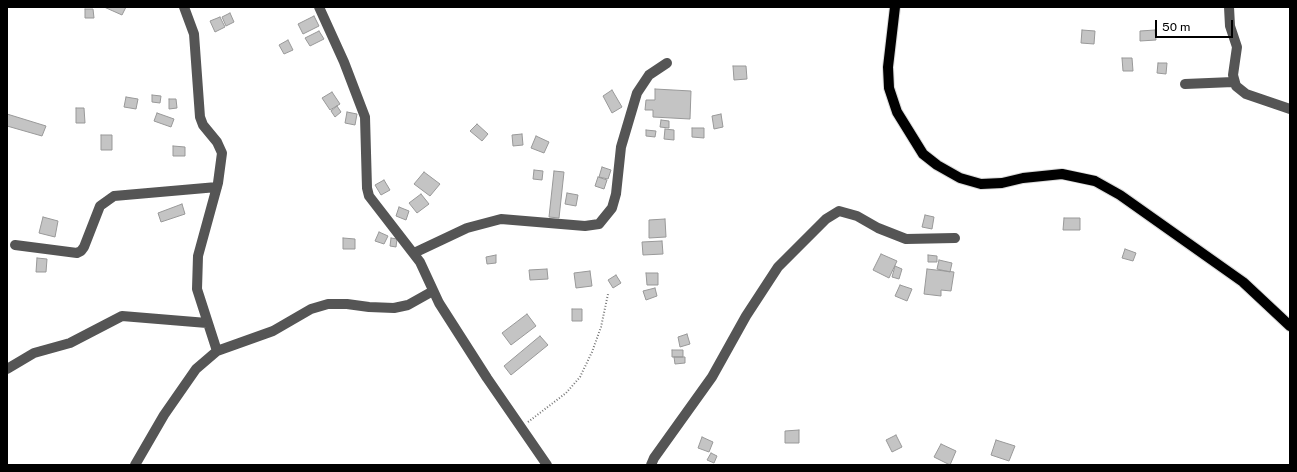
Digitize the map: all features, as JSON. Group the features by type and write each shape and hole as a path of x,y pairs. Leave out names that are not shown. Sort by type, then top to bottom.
{"main road":[{"path":"895,7 888,67 889,88 897,112 923,154 960,178 981,184 1002,183 1023,178 1062,174 1095,181 1120,196 1243,282 1290,326"}],"street":[{"path":"184,7 194,34 200,117 203,125 217,142 222,153 217,187 198,256 197,289 217,352"},
{"path":"319,7 344,62 365,117 367,188 369,196 420,262 433,291 487,378 547,465"},
{"path":"1229,7 1230,26 1237,54 1234,81 1236,86 1246,94 1290,109"},
{"path":"414,253 467,228 501,219 530,220 585,226 599,224 612,208 616,194 620,147 637,93 649,75 667,63"},
{"path":"1185,84 1234,81"},
{"path":"15,245 77,253 84,247 100,206 107,199 126,194 217,187"},
{"path":"651,465 654,458 712,377 746,316 778,268 826,219 839,211 857,216 878,228 906,239 955,238"},
{"path":"135,465 164,415 196,369 217,352 266,334 311,310 328,304 348,304 368,307 394,308 408,305 433,291"},
{"path":"7,368 34,353 70,343 122,316 207,323"}],"path":[{"path":"521,427 566,393 580,377 601,327 608,294"}],"building":[{"path":"104,7 126,7 122,15"},
{"path":"85,9 93,9 94,18 85,18"},
{"path":"230,13 234,22 226,26 222,17"},
{"path":"314,16 319,26 303,34 298,24"},
{"path":"220,17 225,27 215,32 210,21"},
{"path":"1082,30 1095,31 1094,44 1081,43"},
{"path":"1155,30 1156,40 1140,41 1140,31"},
{"path":"319,31 324,39 310,46 305,38"},
{"path":"288,40 293,50 284,54 279,45"},
{"path":"1122,58 1132,58 1133,71 1123,71"},
{"path":"1158,63 1167,63 1166,74 1157,73"},
{"path":"733,66 746,66 747,79 734,80"},
{"path":"655,89 691,91 690,119 653,117 653,110 645,110 646,100 655,100"},
{"path":"612,90 622,107 612,113 603,96"},
{"path":"332,92 340,104 330,110 322,98"},
{"path":"152,95 161,96 160,103 152,102"},
{"path":"126,97 138,99 136,109 124,107"},
{"path":"169,99 176,99 177,108 169,109"},
{"path":"337,106 341,112 335,117 331,111"},
{"path":"76,108 84,108 85,123 76,123"},
{"path":"347,112 357,114 355,125 345,123"},
{"path":"157,113 174,119 171,127 154,121"},
{"path":"7,114 46,126 42,136 7,126"},
{"path":"721,114 723,127 714,129 712,116"},
{"path":"661,120 669,121 669,128 660,127"},
{"path":"477,124 488,134 482,141 470,131"},
{"path":"692,128 704,128 704,138 692,137"},
{"path":"665,129 674,130 674,140 664,139"},
{"path":"646,130 656,131 655,137 646,136"},
{"path":"522,134 523,145 513,146 512,135"},
{"path":"101,135 112,135 112,150 101,150"},
{"path":"536,136 549,142 544,153 531,148"},
{"path":"173,146 185,147 185,156 173,156"},
{"path":"602,167 611,170 608,179 599,177"},
{"path":"534,170 543,171 542,180 533,179"},
{"path":"554,171 564,172 559,218 549,217"},
{"path":"424,172 440,184 430,196 414,184"},
{"path":"598,177 607,180 604,189 595,186"},
{"path":"384,180 390,190 381,195 375,185"},
{"path":"567,193 578,195 576,206 565,204"},
{"path":"421,194 429,204 417,213 409,203"},
{"path":"182,204 185,214 161,222 158,213"},
{"path":"399,207 409,211 406,220 396,216"},
{"path":"925,215 934,217 932,229 922,227"},
{"path":"43,217 58,221 55,237 39,233"},
{"path":"1064,218 1080,218 1080,230 1063,230"},
{"path":"665,219 666,237 649,238 649,220"},
{"path":"379,232 388,236 384,244 375,241"},
{"path":"343,238 355,239 355,249 343,249"},
{"path":"391,238 397,239 396,247 390,246"},
{"path":"662,241 663,254 643,255 642,242"},
{"path":"1125,249 1136,253 1133,261 1122,258"},
{"path":"881,254 897,261 889,278 873,270"},
{"path":"496,255 496,263 487,264 486,257"},
{"path":"928,255 937,256 937,262 928,262"},
{"path":"37,258 47,259 46,272 36,272"},
{"path":"939,260 952,263 950,272 937,269"},
{"path":"895,266 902,269 899,279 892,277"},
{"path":"547,269 548,279 530,280 529,270"},
{"path":"927,269 954,272 951,291 941,290 941,296 924,294"},
{"path":"590,271 592,286 576,288 574,273"},
{"path":"646,273 658,273 658,285 647,285"},
{"path":"616,275 621,283 613,288 608,280"},
{"path":"900,285 912,289 907,301 895,296"},
{"path":"655,288 657,296 646,300 643,291"},
{"path":"572,309 582,309 582,321 572,321"},
{"path":"527,314 536,326 511,345 502,333"},
{"path":"687,334 690,344 680,347 678,337"},
{"path":"540,336 548,345 511,375 504,366"},
{"path":"672,350 683,350 683,357 672,357"},
{"path":"674,357 685,357 685,363 675,364"},
{"path":"799,430 799,443 785,443 785,431"},
{"path":"896,435 902,447 892,452 886,440"},
{"path":"702,437 713,442 709,452 698,448"},
{"path":"996,440 1015,446 1009,461 991,455"},
{"path":"941,444 956,451 950,465 934,457"},
{"path":"711,453 717,456 714,463 707,460"}]}
